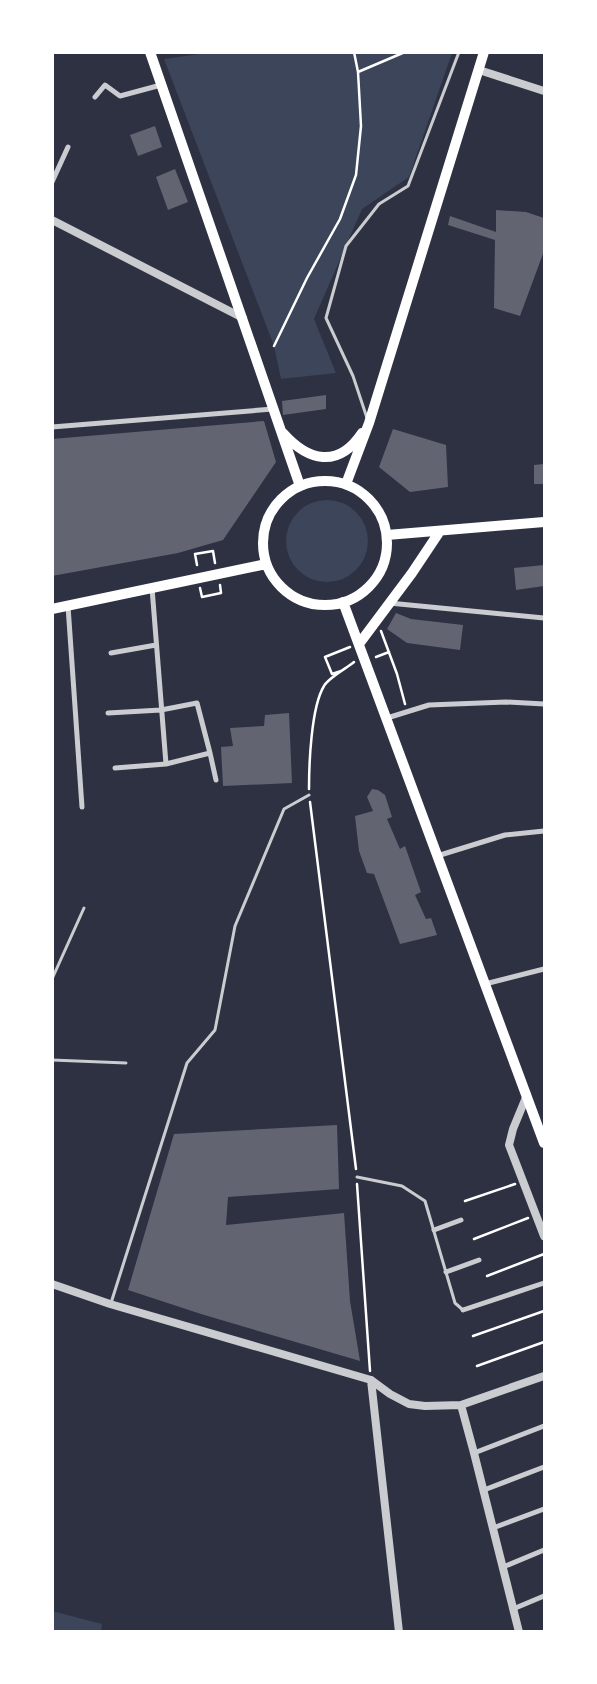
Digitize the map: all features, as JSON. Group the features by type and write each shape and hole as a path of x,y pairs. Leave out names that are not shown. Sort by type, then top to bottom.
{"main road":[{"path":"150,52 300,486"},
{"path":"346,484 368,423 484,52"},
{"path":"281,430 298,448 308,454 319,457 331,457 342,453 351,446 368,423"},
{"path":"315,481 331,481 346,484 360,491 372,502 381,515 388,545 385,560 378,575 369,587 356,597 326,605 311,604 296,598 283,589 273,577 266,564 263,533 268,518 276,505 287,494 300,486 315,481"},
{"path":"387,535 544,522"},
{"path":"359,644 412,573 440,531"},
{"path":"52,609 266,564"},
{"path":"343,602 544,1140"}],"street":[{"path":"479,70 544,91"},
{"path":"95,98 105,85 120,96 162,85"},
{"path":"52,182 68,147"},
{"path":"52,220 243,318"},
{"path":"52,427 274,409"},
{"path":"152,588 166,764"},
{"path":"388,603 544,618"},
{"path":"68,606 82,807"},
{"path":"112,653 156,645"},
{"path":"386,718 429,704 506,702 544,704"},
{"path":"108,713 161,710 197,703 216,780"},
{"path":"115,768 166,764 210,753"},
{"path":"438,856 505,835 544,831"},
{"path":"485,984 544,969"},
{"path":"526,1095 513,1129 510,1145 544,1236"},
{"path":"434,1230 462,1220"},
{"path":"446,1272 479,1260"},
{"path":"463,1310 544,1283"},
{"path":"52,1284 110,1304 371,1380 390,1394 409,1404 460,1406 544,1376"},
{"path":"371,1380 399,1632"},
{"path":"460,1406 484,1490 519,1632"},
{"path":"474,1454 544,1426"},
{"path":"484,1490 544,1467"},
{"path":"493,1528 544,1508"},
{"path":"503,1567 544,1550"},
{"path":"513,1609 544,1596"}],"lane":[{"path":"368,423 354,376 326,318 346,246 379,204 408,186 459,52"},
{"path":"110,1304 187,1063 215,1030 235,926 284,809 309,795"},
{"path":"52,979 84,908"},
{"path":"52,1060 126,1063"},
{"path":"357,1177 402,1186 425,1201 455,1303 463,1310"}],"path":[{"path":"274,346 307,278 340,219 356,175 361,126 358,72 354,52"},
{"path":"358,72 405,52"},
{"path":"197,565 195,554 213,551"},
{"path":"202,597 221,593"},
{"path":"382,636 407,711"},
{"path":"332,674 325,656 359,644"},
{"path":"363,656 324,685 317,703 308,758 309,795 357,1177 371,1380"},
{"path":"465,1201 524,1181"},
{"path":"474,1239 536,1215"},
{"path":"487,1276 544,1254"},
{"path":"473,1336 544,1311"},
{"path":"477,1366 544,1342"}],"shaded area":[{"path":"213,52 452,53 409,177 362,209 314,319 336,373 281,379 274,346 164,59"},
{"path":"327,500 343,503 356,512 365,525 368,541 365,557 356,570 343,579 327,582 311,579 298,570 289,557 286,541 289,525 298,512 311,503"},
{"path":"52,1611 102,1624 101,1631 53,1631"}],"building":[{"path":"155,126 162,147 138,156 130,135"},
{"path":"175,169 188,202 168,210 156,177"},
{"path":"496,210 526,212 544,218 544,251 520,316 494,308 495,240 448,225 450,216 496,232"},
{"path":"326,395 326,409 283,415 282,401"},
{"path":"264,421 276,462 223,540 178,553 52,576 52,439"},
{"path":"393,429 446,445 448,487 410,492 379,467"},
{"path":"544,464 544,484 534,484 534,465"},
{"path":"544,565 544,586 516,590 514,568"},
{"path":"396,613 411,619 463,625 460,650 407,643 387,629"},
{"path":"289,713 292,783 223,786 221,747 233,746 230,728 264,726 265,715"},
{"path":"372,789 378,790 385,795 392,817 387,819 400,849 405,846 421,892 415,895 426,919 431,918 437,935 400,944 374,874 367,873 359,851 355,816 373,811 367,797"},
{"path":"337,1125 339,1189 228,1197 226,1225 344,1213 350,1301 360,1361 201,1314 128,1290 174,1134"}]}
